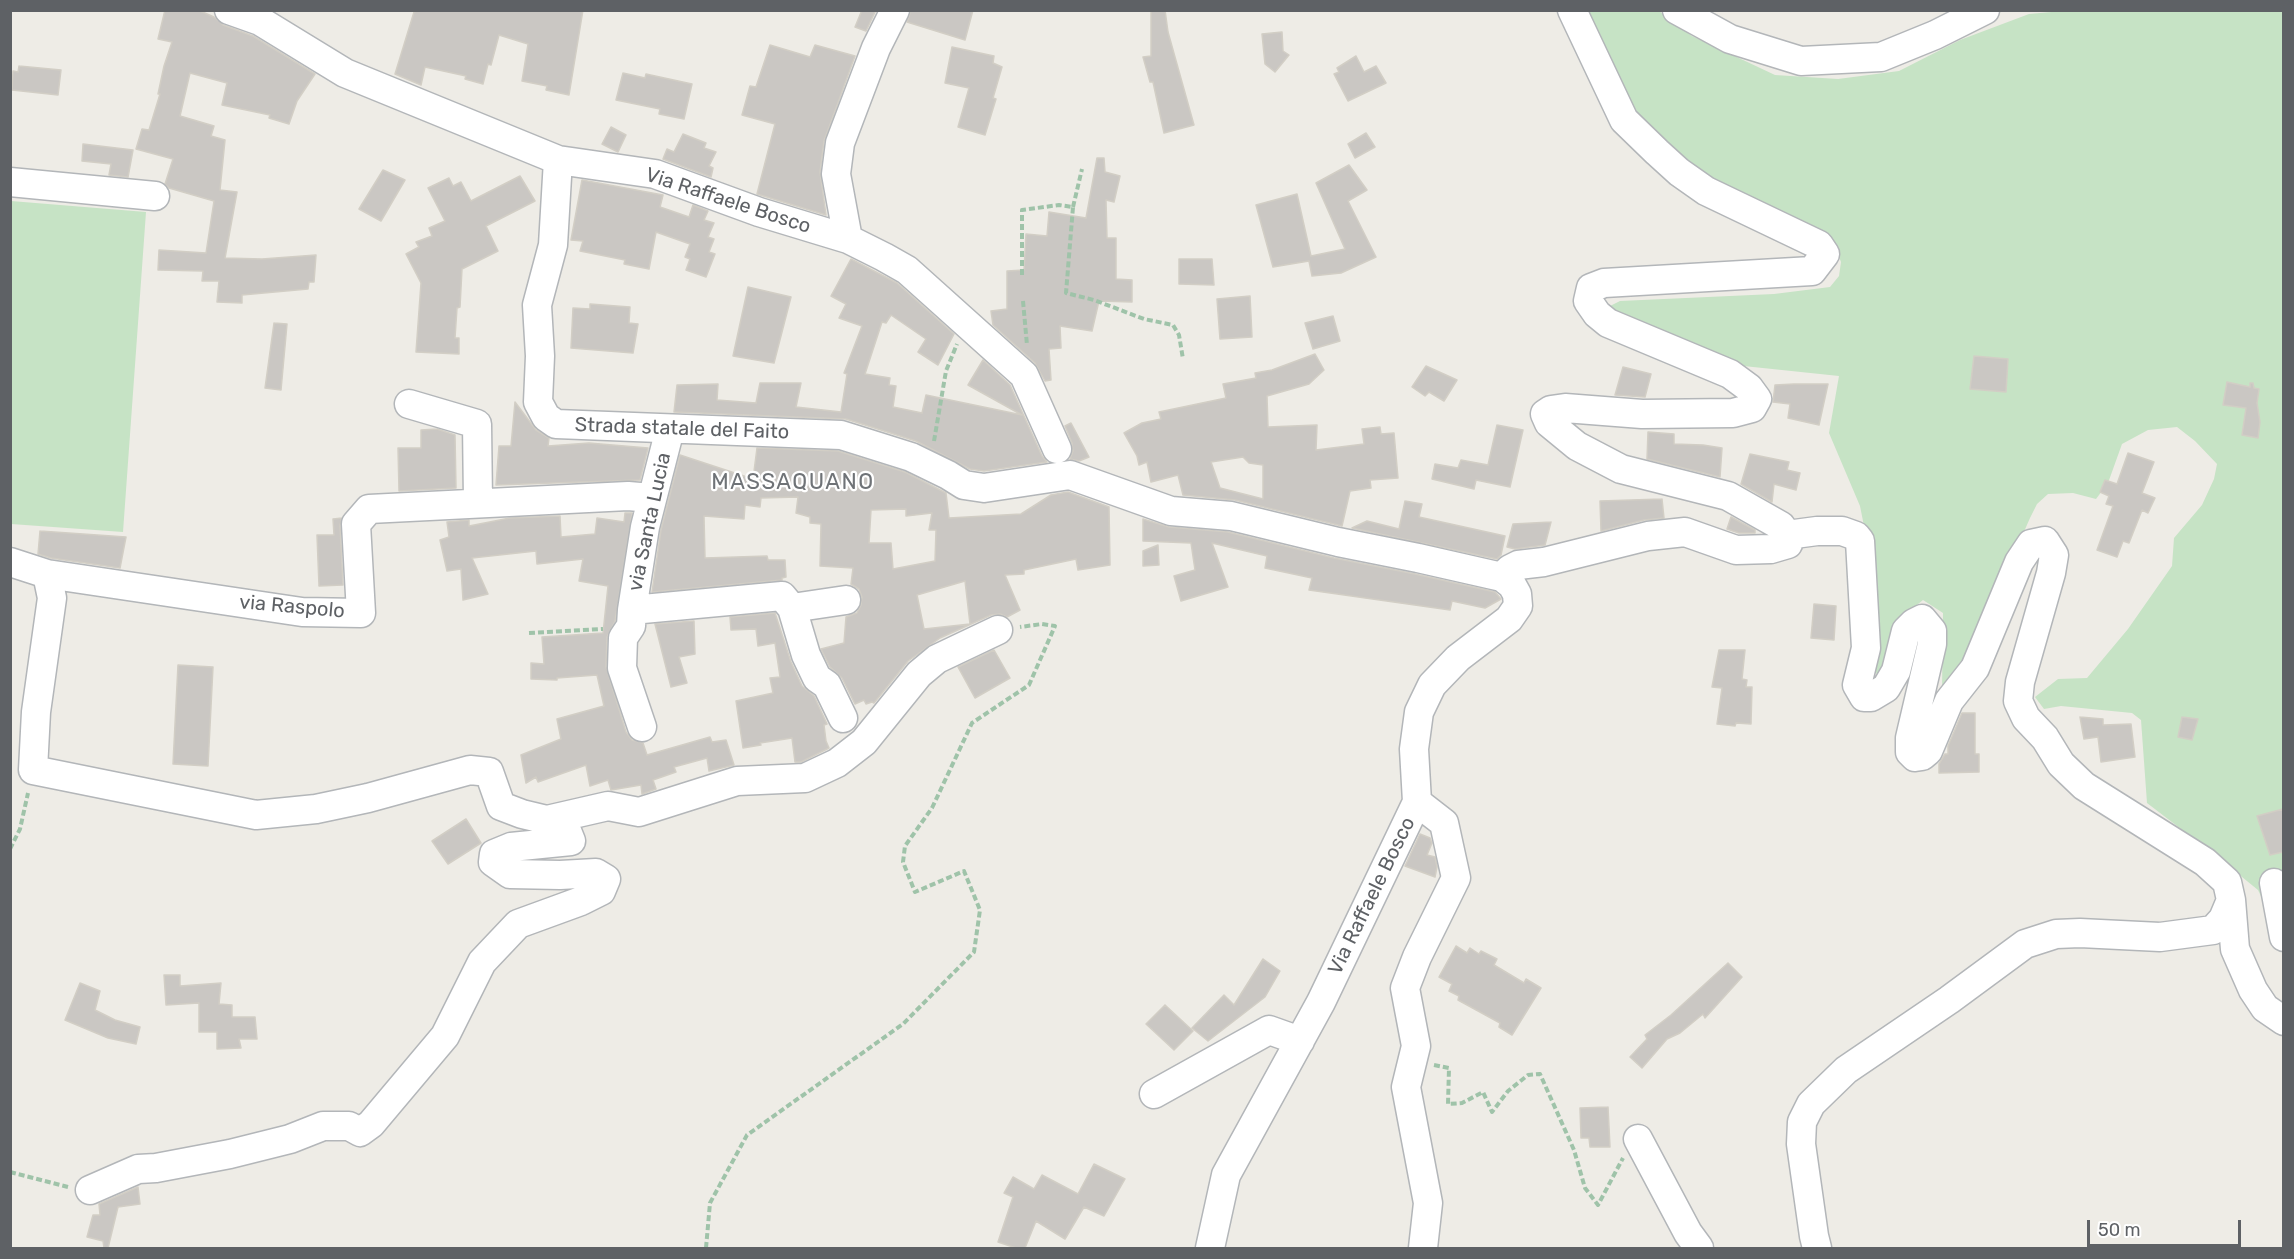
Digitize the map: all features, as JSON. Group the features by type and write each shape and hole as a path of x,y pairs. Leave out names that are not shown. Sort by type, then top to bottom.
{"street":[{"name":"Via Raffaele Bosco","path":"229,10 261,16 345,73 558,160 655,174 759,212 848,239 907,270 1024,375 1057,449"},
{"path":"848,239 836,174 840,143 876,48 895,10"},
{"path":"1502,577 1518,565 1544,562 1648,536 1685,532 1736,550 1772,549 1788,543 1787,535 1781,526 1728,496 1621,469 1577,446 1549,423 1545,414 1551,410 1565,408 1642,414 1733,413 1752,408 1756,399 1749,388 1730,374 1608,323 1597,314 1588,301 1591,288 1604,283 1812,271 1825,254 1819,245 1706,191 1679,172 1648,144 1624,120 1572,10"},
{"path":"1677,10 1730,39 1801,61 1881,57 1935,35 1985,10"},
{"name":"Strada statale del Faito","path":"558,160 553,244 537,305 540,356 538,402 546,417 556,424 841,435 911,457 964,485 984,488 1070,475 1171,511 1231,516 1338,543 1502,577"},
{"path":"10,182 155,196"},
{"path":"409,404 477,424 478,502"},
{"name":"via Santa Lucia","path":"670,429 645,527 630,621 782,596 792,608"},
{"name":"via Raspolo","path":"10,561 54,575 302,612 360,613 356,524 369,509 628,496 652,498"},
{"path":"1787,535 1817,531 1842,531 1856,536 1860,541 1866,648 1857,685 1864,697 1871,697 1886,688 1896,671 1906,631 1914,623 1922,620 1932,631 1932,644 1910,738 1910,752 1915,757 1928,752 1949,701 1975,668 2019,562 2031,544 2045,541 2054,555 2020,682 2018,701 2026,718 2045,738 2061,764 2084,786 2205,861 2227,882 2231,900 2235,949 2253,990 2265,1008 2283,1021"},
{"path":"54,575 36,712 33,770 256,816 316,809 368,798 470,770 489,771 501,806 548,820 567,831 571,841 511,847 494,854 493,862 510,874 596,873 606,879 601,891 581,902 549,911 518,924 482,962 445,1036 371,1124 360,1132 349,1126 323,1126 290,1139 230,1154 156,1168 138,1169 90,1190"},
{"name":"Via Raffaele Bosco","path":"1210,1248 1226,1175 1321,1002 1417,802 1414,749 1419,712 1432,685 1445,671 1458,658 1509,620 1518,606 1512,585 1502,577"},
{"path":"843,718 827,685 817,678 806,655 792,608 846,600"},
{"path":"630,621 624,638 622,668 642,727"},
{"path":"548,820 608,806 639,812 736,781 805,778 837,763 864,742 919,674 937,659 998,630"},
{"path":"1417,802 1444,823 1456,878 1417,957 1405,988 1416,1046 1406,1087 1428,1203 1423,1248"},
{"path":"2274,883 2283,937"},
{"path":"1817,1248 1801,1144 1802,1122 1811,1104 1846,1070 1949,1000 2025,944 2056,934 2160,937 2213,930 2223,918 2231,900"},
{"path":"1154,1094 1269,1029 1300,1041"},
{"path":"1638,1139 1688,1233 1699,1248"}],"path":[{"path":"1082,169 1073,207 1066,293 1094,300 1144,319 1173,325 1179,335 1184,359"},
{"path":"1022,275 1022,210 1059,205 1073,207"},
{"path":"1023,301 1027,339 1026,380"},
{"path":"930,466 946,371 966,323"},
{"path":"529,633 603,629 630,621"},
{"path":"706,1248 710,1203 747,1135 903,1024 974,952 980,910 964,871 915,892 903,862 905,846 932,808 972,723 1029,685 1055,626 1042,624 998,630"},
{"path":"10,849 20,829 33,770"},
{"path":"1412,1059 1449,1068 1448,1104 1462,1103 1483,1092 1492,1112 1508,1091 1528,1075 1540,1074 1574,1150 1585,1188 1598,1205 1624,1156 1638,1139"},
{"path":"10,1172 64,1186 90,1190"}],"green space":[{"path":"2074,10 2283,11 2283,941 2258,890 2147,803 2141,720 2132,713 2061,706 2044,709 2035,697 2058,679 2087,678 2128,629 2172,566 2174,538 2202,505 2214,479 2217,464 2195,441 2177,427 2148,430 2122,444 2108,483 2096,499 2073,493 2048,494 2037,504 2030,518 1960,677 1942,691 1943,613 1923,600 1912,609 1879,682 1873,662 1867,541 1860,506 1829,433 1839,376 1734,365 1608,307 1620,301 1774,294 1830,287 1839,276 1841,262 1836,249 1712,185 1643,130 1584,11 1659,11 1692,36 1775,75 1838,79 1899,71 1960,40 2029,14"},
{"path":"11,201 146,212 123,532 11,524"}],"building":[{"path":"165,10 198,10 214,17 223,25 253,36 315,74 297,101 289,124 269,118 270,115 222,105 227,83 190,73 180,116 214,126 211,136 225,140 220,190 237,192 225,258 262,259 316,255 314,282 309,282 308,289 242,295 242,303 217,302 219,281 202,281 203,271 158,270 159,250 206,253 214,201 169,188 165,184 173,159 136,149 142,129 149,130 172,42 158,39"},
{"path":"420,10 583,10 569,95 546,90 547,86 522,81 528,44 499,35 483,84 465,79 466,76 425,67 421,85 395,74 414,12"},
{"path":"862,10 876,10 866,31 855,27"},
{"path":"911,10 973,10 965,40 907,22"},
{"path":"1151,10 1165,10 1168,32 1194,125 1164,133 1153,82 1150,82 1143,57 1151,56"},
{"path":"1282,32 1283,51 1289,55 1275,72 1265,64 1262,34"},
{"path":"770,45 810,57 815,45 855,56 824,141 820,172 826,215 757,194 775,124 742,115 750,86 756,87"},
{"path":"952,47 994,56 993,63 1002,67 993,98 996,99 985,135 958,127 969,88 945,83"},
{"path":"1356,56 1364,72 1376,66 1386,83 1348,101 1334,74 1339,72 1337,68"},
{"path":"19,66 61,70 58,95 12,90 13,71 18,72"},
{"path":"623,73 645,78 646,74 692,84 684,119 659,114 660,109 616,100"},
{"path":"611,127 626,135 618,152 602,144"},
{"path":"1366,133 1375,147 1355,158 1348,144"},
{"path":"683,134 706,143 704,148 716,152 709,166 713,168 711,177 663,159 667,149 674,152"},
{"path":"83,144 133,150 128,177 109,175 111,164 82,161"},
{"path":"1097,158 1104,158 1105,172 1120,176 1114,202 1106,200 1107,238 1116,238 1116,279 1132,280 1132,302 1099,301 1092,331 1060,326 1061,348 1049,349 1051,380 1045,381 1035,363 993,325 991,311 1007,309 1007,271 1024,270 1026,234 1047,236 1049,212 1086,218"},
{"path":"1349,165 1367,190 1348,201 1376,257 1341,273 1312,276 1309,261 1273,267 1256,205 1297,194 1311,256 1345,249 1316,183"},
{"path":"383,170 405,180 381,221 359,209"},
{"path":"520,176 535,201 486,226 498,251 462,269 460,307 457,308 455,338 459,338 459,354 416,352 421,283 406,254 419,247 416,242 432,236 429,228 445,221 428,188 449,178 453,186 461,182 471,201"},
{"path":"582,180 663,195 660,207 689,217 693,205 708,211 704,220 714,223 708,237 714,239 709,252 715,254 706,277 686,270 690,259 685,257 690,244 656,232 649,269 624,264 625,260 580,251 583,241 571,240"},
{"path":"851,259 897,283 954,334 938,365 918,352 926,339 891,315 886,323 882,322 865,374 890,378 889,385 896,386 893,407 922,413 926,395 1022,415 968,385 983,360 1010,385 1042,456 1047,462 984,471 970,469 916,441 846,419 674,412 677,385 718,384 717,400 756,403 760,383 801,383 796,407 841,412 847,374 844,373 862,326 839,318 846,304 831,296"},
{"path":"1179,259 1212,259 1214,285 1179,284"},
{"path":"748,287 791,297 774,363 733,356"},
{"path":"1250,296 1252,337 1220,339 1217,299"},
{"path":"590,304 630,307 629,323 638,324 633,353 571,348 573,308 590,309"},
{"path":"1333,316 1340,341 1313,349 1305,323"},
{"path":"274,323 287,324 281,390 265,388"},
{"path":"1315,354 1324,370 1309,384 1267,396 1268,427 1317,425 1316,450 1364,444 1362,429 1380,427 1381,434 1394,433 1398,478 1370,480 1371,488 1350,491 1342,526 1235,500 1183,495 1178,475 1151,482 1147,462 1139,465 1137,456 1124,433 1142,423 1161,419 1159,412 1226,398 1223,384 1256,378 1255,373 1272,370","holes":["1243,457 1249,463 1263,465 1263,499 1220,488 1211,462"]},
{"path":"1974,356 2008,359 2006,392 1970,389"},
{"path":"1426,366 1457,380 1444,401 1429,392 1425,396 1412,387"},
{"path":"1623,367 1651,374 1645,397 1615,395"},
{"path":"2227,382 2250,387 2250,383 2253,383 2254,388 2259,389 2258,438 2242,435 2246,408 2223,405"},
{"path":"1828,384 1819,425 1788,418 1790,404 1773,402 1775,385"},
{"path":"515,402 536,430 549,438 548,446 589,443 648,448 640,480 496,485 499,446 511,446"},
{"path":"1071,423 1089,457 1079,461 1070,459 1073,451 1072,443 1065,426"},
{"path":"1497,425 1523,430 1510,487 1476,480 1474,489 1432,479 1435,464 1458,468 1461,460 1488,465"},
{"path":"437,429 455,435 456,488 399,491 398,448 421,448 421,430"},
{"path":"1648,432 1674,434 1674,444 1722,448 1720,477 1647,459"},
{"path":"757,448 838,451 905,472 946,493 949,518 1021,514 1051,495 1068,492 1109,507 1110,565 1078,570 1076,559 1024,570 1024,574 1005,575 1020,610 1007,617 1000,614 991,615 940,638 908,661 874,703 866,704 864,700 855,704 842,678 830,667 821,649 844,643 846,617 857,613 862,597 859,589 851,584 853,568 820,566 821,524 810,523 810,517 796,513 798,497 761,498 760,507 745,505 744,519 704,516 705,558 767,556 768,560 785,560 786,577 782,580 652,592 661,530 680,455 753,479","holes":["906,509 906,516 932,513 929,530 936,530 935,561 893,569 891,543 869,543 871,510","965,581 970,624 924,629 917,595"]},
{"path":"2128,453 2154,462 2142,493 2155,498 2148,513 2142,510 2129,543 2123,541 2117,557 2097,550 2113,506 2106,504 2109,496 2100,492 2105,480 2117,484"},
{"path":"1750,454 1789,462 1787,470 1800,473 1796,490 1774,484 1772,502 1741,484"},
{"path":"1662,499 1664,518 1644,520 1601,531 1600,501"},
{"path":"1405,501 1422,504 1419,517 1505,536 1501,555 1497,559 1352,528 1367,521 1399,529"},
{"path":"625,513 632,513 615,621 607,637 606,667 626,732 632,740 643,743 647,755 710,737 712,742 726,740 734,765 709,771 707,758 674,767 676,772 653,780 656,789 642,794 641,785 611,790 608,780 590,786 586,765 538,782 536,777 526,783 521,755 561,739 557,719 604,706 597,675 557,678 557,680 531,679 531,663 544,664 542,637 603,633 608,586 579,581 583,559 537,564 536,551 472,558 488,594 463,600 461,569 447,571 440,540 449,537 447,522 469,520 469,526 510,518 560,516 561,537 595,534 597,518 624,522"},
{"path":"1731,517 1755,530 1755,533 1739,533 1727,529"},
{"path":"342,518 340,525 343,585 319,586 317,535 334,535 333,519"},
{"path":"1143,519 1169,527 1228,532 1334,558 1495,592 1501,599 1485,608 1452,601 1450,610 1309,590 1312,578 1265,568 1267,556 1212,543 1228,587 1181,601 1174,576 1195,570 1191,543 1143,541"},
{"path":"1551,522 1545,545 1515,549 1507,547 1513,524"},
{"path":"40,531 126,537 120,568 38,554"},
{"path":"1158,545 1159,565 1143,566 1143,551"},
{"path":"1814,604 1836,606 1834,640 1811,638"},
{"path":"775,613 791,662 802,686 814,696 827,724 824,725 829,748 801,762 795,762 792,738 743,748 736,701 773,693 770,678 780,677 775,643 758,646 756,629 731,630 730,617"},
{"path":"694,621 695,654 679,657 687,683 671,687 655,624"},
{"path":"994,650 1010,678 975,698 958,667"},
{"path":"1719,650 1745,650 1742,679 1747,680 1746,687 1752,687 1751,724 1736,723 1735,726 1717,724 1722,688 1712,687"},
{"path":"178,665 213,667 208,766 173,764"},
{"path":"1962,713 1975,713 1975,754 1979,754 1979,772 1939,773 1939,764 1945,754 1948,754 1948,746"},
{"path":"2080,717 2103,719 2103,725 2131,724 2135,757 2101,762 2098,737 2084,739"},
{"path":"2182,717 2198,719 2192,740 2178,737"},
{"path":"2283,809 2283,852 2270,855 2257,816"},
{"path":"466,819 481,843 448,864 432,841"},
{"path":"1420,834 1430,838 1432,843 1427,855 1435,857 1437,867 1435,877 1405,866"},
{"path":"1456,946 1467,953 1470,948 1479,954 1481,951 1497,959 1494,965 1524,983 1526,979 1541,988 1512,1035 1499,1027 1500,1023 1458,1000 1459,996 1449,991 1452,984 1439,977"},
{"path":"1263,959 1280,971 1265,997 1208,1041 1192,1028 1224,995 1234,1005"},
{"path":"1728,963 1742,977 1705,1018 1703,1014 1680,1033 1667,1039 1642,1068 1630,1057 1647,1039 1645,1035 1671,1015"},
{"path":"164,975 180,975 180,986 221,983 219,1004 232,1005 232,1017 255,1017 257,1039 239,1039 241,1048 217,1049 217,1032 199,1032 199,1003 166,1005"},
{"path":"80,983 100,991 95,1010 115,1020 140,1027 136,1044 108,1038 65,1020"},
{"path":"1165,1005 1193,1031 1174,1050 1146,1024"},
{"path":"1608,1107 1610,1147 1590,1147 1589,1138 1581,1138 1580,1108"},
{"path":"1094,1164 1125,1179 1104,1216 1084,1207 1065,1239 1036,1221 1025,1248 1016,1248 998,1242 1013,1197 1004,1193 1013,1177 1034,1189 1042,1175 1078,1194"},
{"path":"138,1187 140,1204 118,1207 108,1248 104,1248 103,1241 87,1237 93,1215 100,1215 99,1204"}],"district":[{"name":"MASSAQUANO","path":"793,483"}]}
